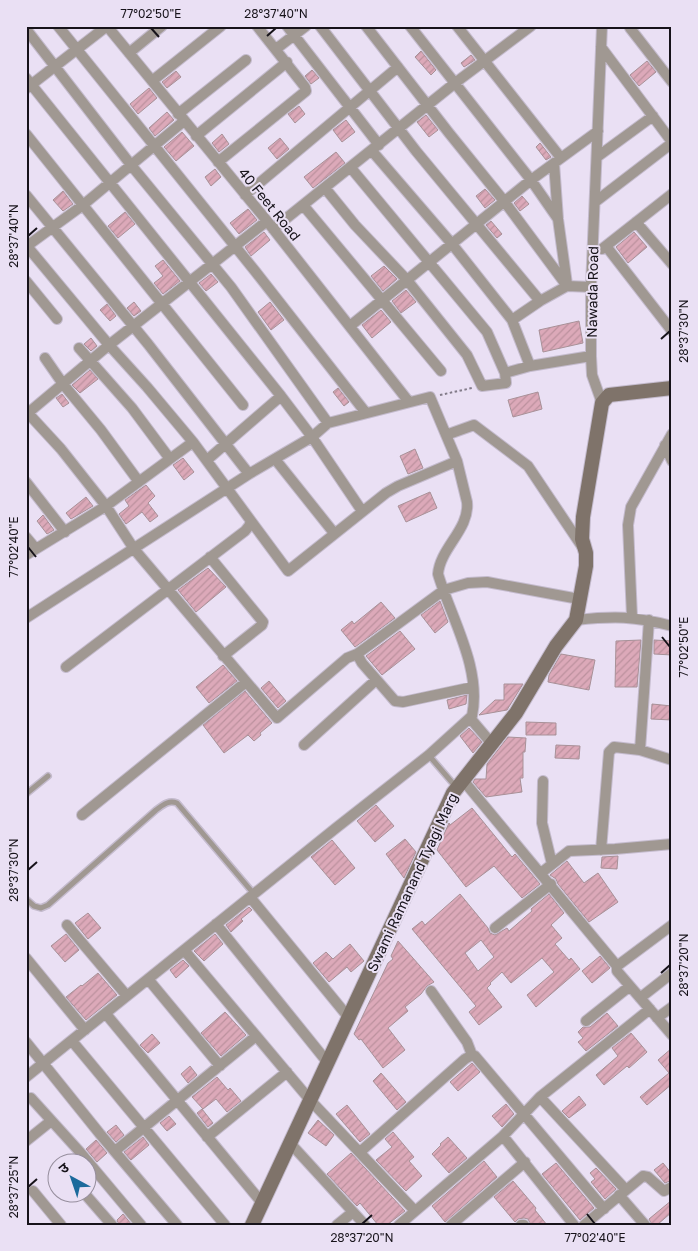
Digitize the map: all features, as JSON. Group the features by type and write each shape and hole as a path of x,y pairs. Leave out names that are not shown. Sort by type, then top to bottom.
{"street":[{"path":"58,26 366,413"},
{"path":"107,26 28,84 111,182 281,396 312,437 362,511"},
{"name":"40 Feet Road","path":"107,26 270,225 409,402"},
{"path":"129,53 162,26"},
{"path":"152,81 221,26"},
{"path":"218,162 306,91 305,87 257,26"},
{"path":"287,26 350,108 376,148 512,320 530,366"},
{"path":"276,49 306,26"},
{"path":"320,26 399,128 540,301"},
{"path":"366,26 504,201 567,286"},
{"path":"410,26 531,180 558,219"},
{"path":"457,26 557,161 558,219 567,286"},
{"name":"Nawada Road","path":"586,553 582,539 582,523 602,403 592,375 591,287 602,26"},
{"path":"526,28 303,206 234,246 27,412 61,450 106,506 134,549 167,590 277,718 343,662 357,654 444,590 468,583 487,582 578,599"},
{"path":"630,28 672,82"},
{"path":"26,29 131,165 231,287 328,423"},
{"path":"595,202 672,143 601,47"},
{"path":"246,60 181,117 154,146 83,205 27,245 109,345 193,442 288,571 362,511 398,486 457,460"},
{"path":"196,136 286,62"},
{"path":"245,195 398,67"},
{"path":"597,157 653,116"},
{"path":"350,326 504,201 598,131"},
{"path":"26,134 243,405"},
{"path":"325,188 355,225 407,280 467,355 482,386 506,383 505,373 488,332 351,168"},
{"path":"26,195 134,327 249,474"},
{"path":"592,256 670,198"},
{"path":"303,206 383,299 441,371"},
{"path":"636,222 672,264"},
{"path":"606,246 672,332"},
{"path":"26,281 57,318"},
{"path":"512,320 567,286 591,287"},
{"path":"79,348 132,408 170,459"},
{"path":"505,373 530,366 591,356"},
{"path":"44,358 139,482"},
{"path":"602,403 609,395 672,388"},
{"path":"207,460 281,396"},
{"path":"26,618 249,474 312,437 328,423 430,398 457,460 468,508 466,518 440,564 438,574 463,640 473,687 472,714 470,718 429,755 26,1077"},
{"path":"446,434 474,425 528,466 586,553 586,566 578,599 576,620 600,617 632,617 672,626"},
{"path":"632,617 628,538 630,516 634,500 672,434"},
{"path":"26,554 106,506 193,442"},
{"path":"665,446 672,461"},
{"path":"274,459 334,533"},
{"path":"26,482 65,532"},
{"path":"66,667 245,531 251,521"},
{"path":"26,537 36,549"},
{"path":"210,557 264,622 223,656"},
{"name":"Swami Ramanand Tyagi Marg","path":"252,1225 459,783 516,713 556,646 576,620"},
{"path":"640,750 649,620"},
{"path":"357,654 362,663 392,699 398,702 473,687"},
{"path":"304,746 376,680"},
{"path":"82,815 246,682"},
{"path":"470,718 492,744"},
{"path":"601,850 607,754 614,747 640,750 672,760"},
{"path":"543,781 542,823 552,864"},
{"path":"459,783 542,873 617,966 617,971 672,1035"},
{"path":"542,873 569,851 672,844"},
{"path":"495,928 551,884"},
{"path":"252,895 349,1018"},
{"path":"216,924 328,1063"},
{"path":"67,925 127,996"},
{"path":"617,966 672,925"},
{"path":"184,950 310,1100 415,1211"},
{"path":"26,958 85,1030"},
{"path":"640,998 672,973"},
{"path":"148,979 220,1066"},
{"path":"586,1021 630,986"},
{"path":"431,991 468,1042 472,1055 476,1056 604,1209"},
{"path":"657,1018 672,1007"},
{"path":"399,1225 503,1136 540,1097 650,1010"},
{"path":"106,1014 262,1204"},
{"path":"115,1151 256,1036"},
{"path":"72,1041 225,1225"},
{"path":"26,1042 177,1225"},
{"path":"360,1152 465,1058 472,1055"},
{"path":"208,1137 287,1072"},
{"path":"540,1097 622,1193 645,1225"},
{"path":"32,1098 79,1150 141,1225"},
{"path":"26,1141 51,1121"},
{"path":"503,1136 574,1225"},
{"path":"290,1143 365,1225"},
{"path":"451,1225 525,1162"},
{"path":"591,1223 639,1178 646,1176 664,1191 672,1187"},
{"path":"33,1191 61,1225"},
{"path":"94,1204 112,1225"},
{"path":"337,1225 354,1212"}],"lane":[{"path":"432,759 459,783"},
{"path":"26,794 48,776"},
{"path":"26,898 34,906 41,908 48,904 156,810 165,803 172,802 177,803 252,895"}],"path":[{"path":"430,398 482,386"}],"building":[{"path":"421,51 436,70 431,75 415,57"},
{"path":"471,55 475,60 464,67 461,63"},
{"path":"647,61 656,72 639,86 630,75"},
{"path":"312,70 319,78 311,84 305,76"},
{"path":"176,71 181,77 167,88 162,82"},
{"path":"149,88 157,98 138,114 130,104"},
{"path":"299,106 305,114 295,123 288,114"},
{"path":"167,112 174,120 155,136 149,128"},
{"path":"426,115 438,130 429,137 417,122"},
{"path":"346,120 355,132 342,142 333,130"},
{"path":"182,132 194,146 176,161 164,147"},
{"path":"222,134 229,144 219,152 212,143"},
{"path":"280,138 289,149 277,159 268,148"},
{"path":"540,143 551,157 546,160 536,147"},
{"path":"336,152 345,163 313,188 304,177"},
{"path":"215,169 221,177 211,186 205,177"},
{"path":"485,189 495,200 485,208 476,196"},
{"path":"63,191 73,204 63,211 53,200"},
{"path":"522,196 529,204 520,211 514,203"},
{"path":"248,209 257,220 239,234 230,223"},
{"path":"125,212 135,224 118,238 108,226"},
{"path":"491,221 502,234 497,238 486,225"},
{"path":"264,232 270,240 251,256 245,247"},
{"path":"634,232 647,247 628,263 616,247"},
{"path":"163,260 180,281 163,294 154,283 163,276 155,266"},
{"path":"384,266 397,279 383,291 371,276"},
{"path":"211,274 218,282 206,291 199,283"},
{"path":"406,290 416,302 401,313 392,301"},
{"path":"134,302 141,311 134,316 127,308"},
{"path":"270,302 284,320 271,330 258,312"},
{"path":"107,304 116,316 110,321 100,310"},
{"path":"381,310 391,322 372,338 362,325"},
{"path":"579,321 583,343 543,352 539,330"},
{"path":"91,338 97,346 91,351 84,344"},
{"path":"90,370 98,379 80,393 72,385"},
{"path":"338,388 349,402 344,406 333,392"},
{"path":"538,392 542,409 513,417 508,400"},
{"path":"62,394 69,403 63,407 56,398"},
{"path":"415,449 423,468 408,474 400,456"},
{"path":"183,458 194,472 184,480 173,465"},
{"path":"146,485 155,496 148,503 158,516 150,522 142,512 126,524 119,514 129,506 125,500"},
{"path":"430,492 437,508 406,522 398,506"},
{"path":"86,497 93,506 71,519 66,513"},
{"path":"43,515 54,530 47,534 37,521"},
{"path":"208,568 226,587 196,612 178,590"},
{"path":"440,601 448,622 435,633 421,615"},
{"path":"381,602 395,618 355,647 341,630 352,621 354,624"},
{"path":"400,631 415,649 382,675 366,656"},
{"path":"641,640 637,687 615,687 616,641"},
{"path":"654,640 672,641 672,655 654,654"},
{"path":"561,654 595,660 589,690 548,682 549,675"},
{"path":"223,665 237,681 209,703 196,687"},
{"path":"269,681 286,701 278,708 261,688"},
{"path":"504,684 523,684 507,710 479,715 495,700 504,700"},
{"path":"245,691 272,723 254,741 248,735 224,753 203,725"},
{"path":"467,695 466,704 449,709 447,700"},
{"path":"652,704 672,706 672,720 651,719"},
{"path":"526,722 556,723 556,735 526,735"},
{"path":"469,728 482,742 473,753 460,736"},
{"path":"508,737 526,738 525,752 523,752 523,778 520,778 522,792 486,797 473,782 475,779 486,779 487,764"},
{"path":"556,745 580,746 579,759 555,758"},
{"path":"376,805 394,826 375,842 357,821"},
{"path":"472,808 512,857 515,854 540,884 522,898 494,866 466,887 437,850 449,823 450,825"},
{"path":"405,839 416,852 404,878 386,854"},
{"path":"332,840 355,868 335,885 311,857"},
{"path":"618,856 617,869 601,868 602,857"},
{"path":"567,861 584,883 598,873 618,902 589,922 556,879 550,875"},
{"path":"460,894 490,933 495,935 507,928 509,931 549,894 564,913 551,925 562,938 555,944 580,969 536,1007 527,995 554,972 542,958 511,983 502,972 487,988 502,1007 479,1025 469,1012 476,1006 412,929 422,921 425,925","holes":["481,940 494,957 478,971 465,953"]},
{"path":"249,907 252,910 241,919 243,921 231,932 226,925"},
{"path":"88,913 101,928 88,939 75,923"},
{"path":"66,934 79,950 65,962 51,946"},
{"path":"215,934 223,944 204,961 194,951"},
{"path":"398,941 434,982 427,986 421,994 405,1007 408,1011 388,1028 405,1050 383,1068 361,1039 359,1040 354,1034 388,963 393,959 391,956"},
{"path":"350,944 364,961 351,972 347,967 329,982 313,963 326,952 333,959"},
{"path":"600,956 610,968 592,983 582,971"},
{"path":"183,960 189,966 176,978 170,970"},
{"path":"98,973 117,995 86,1020 66,997"},
{"path":"225,1012 246,1035 221,1056 201,1033"},
{"path":"607,1013 618,1026 586,1051 578,1042 583,1038 578,1032 583,1027 590,1027"},
{"path":"631,1033 647,1052 629,1068 627,1066 604,1085 596,1075 618,1056 612,1048"},
{"path":"152,1034 160,1043 148,1053 140,1045"},
{"path":"672,1048 672,1084 647,1105 640,1097 669,1073 658,1060"},
{"path":"472,1063 480,1072 458,1091 450,1082"},
{"path":"190,1066 197,1075 188,1083 181,1074"},
{"path":"381,1073 406,1102 397,1110 373,1081"},
{"path":"217,1077 241,1101 227,1112 216,1099 203,1109 192,1097"},
{"path":"579,1096 586,1105 569,1118 562,1111"},
{"path":"506,1104 514,1114 502,1127 492,1116"},
{"path":"347,1105 370,1134 360,1142 336,1114"},
{"path":"202,1109 213,1123 208,1127 197,1113"},
{"path":"169,1116 176,1124 167,1131 160,1123"},
{"path":"318,1120 334,1135 326,1146 308,1133"},
{"path":"116,1125 124,1135 116,1142 107,1132"},
{"path":"393,1132 414,1157 409,1161 422,1176 406,1191 376,1160 392,1147 385,1139"},
{"path":"143,1137 149,1145 131,1160 124,1152"},
{"path":"448,1137 467,1158 449,1173 432,1154"},
{"path":"96,1140 107,1153 98,1161 98,1154 90,1154 86,1149"},
{"path":"351,1153 405,1211 387,1225 378,1225 360,1203 357,1206 327,1174"},
{"path":"484,1161 497,1177 445,1222 432,1206"},
{"path":"556,1163 594,1208 580,1220 542,1174"},
{"path":"663,1163 672,1174 672,1180 665,1183 654,1170"},
{"path":"596,1168 616,1189 605,1199 591,1182 595,1179 590,1173"},
{"path":"513,1181 536,1208 535,1210 547,1225 531,1225 528,1219 524,1218 518,1219 515,1222 494,1197"},
{"path":"672,1200 672,1212 657,1225 652,1225 649,1219"},
{"path":"123,1214 132,1225 119,1225 117,1220"}]}
